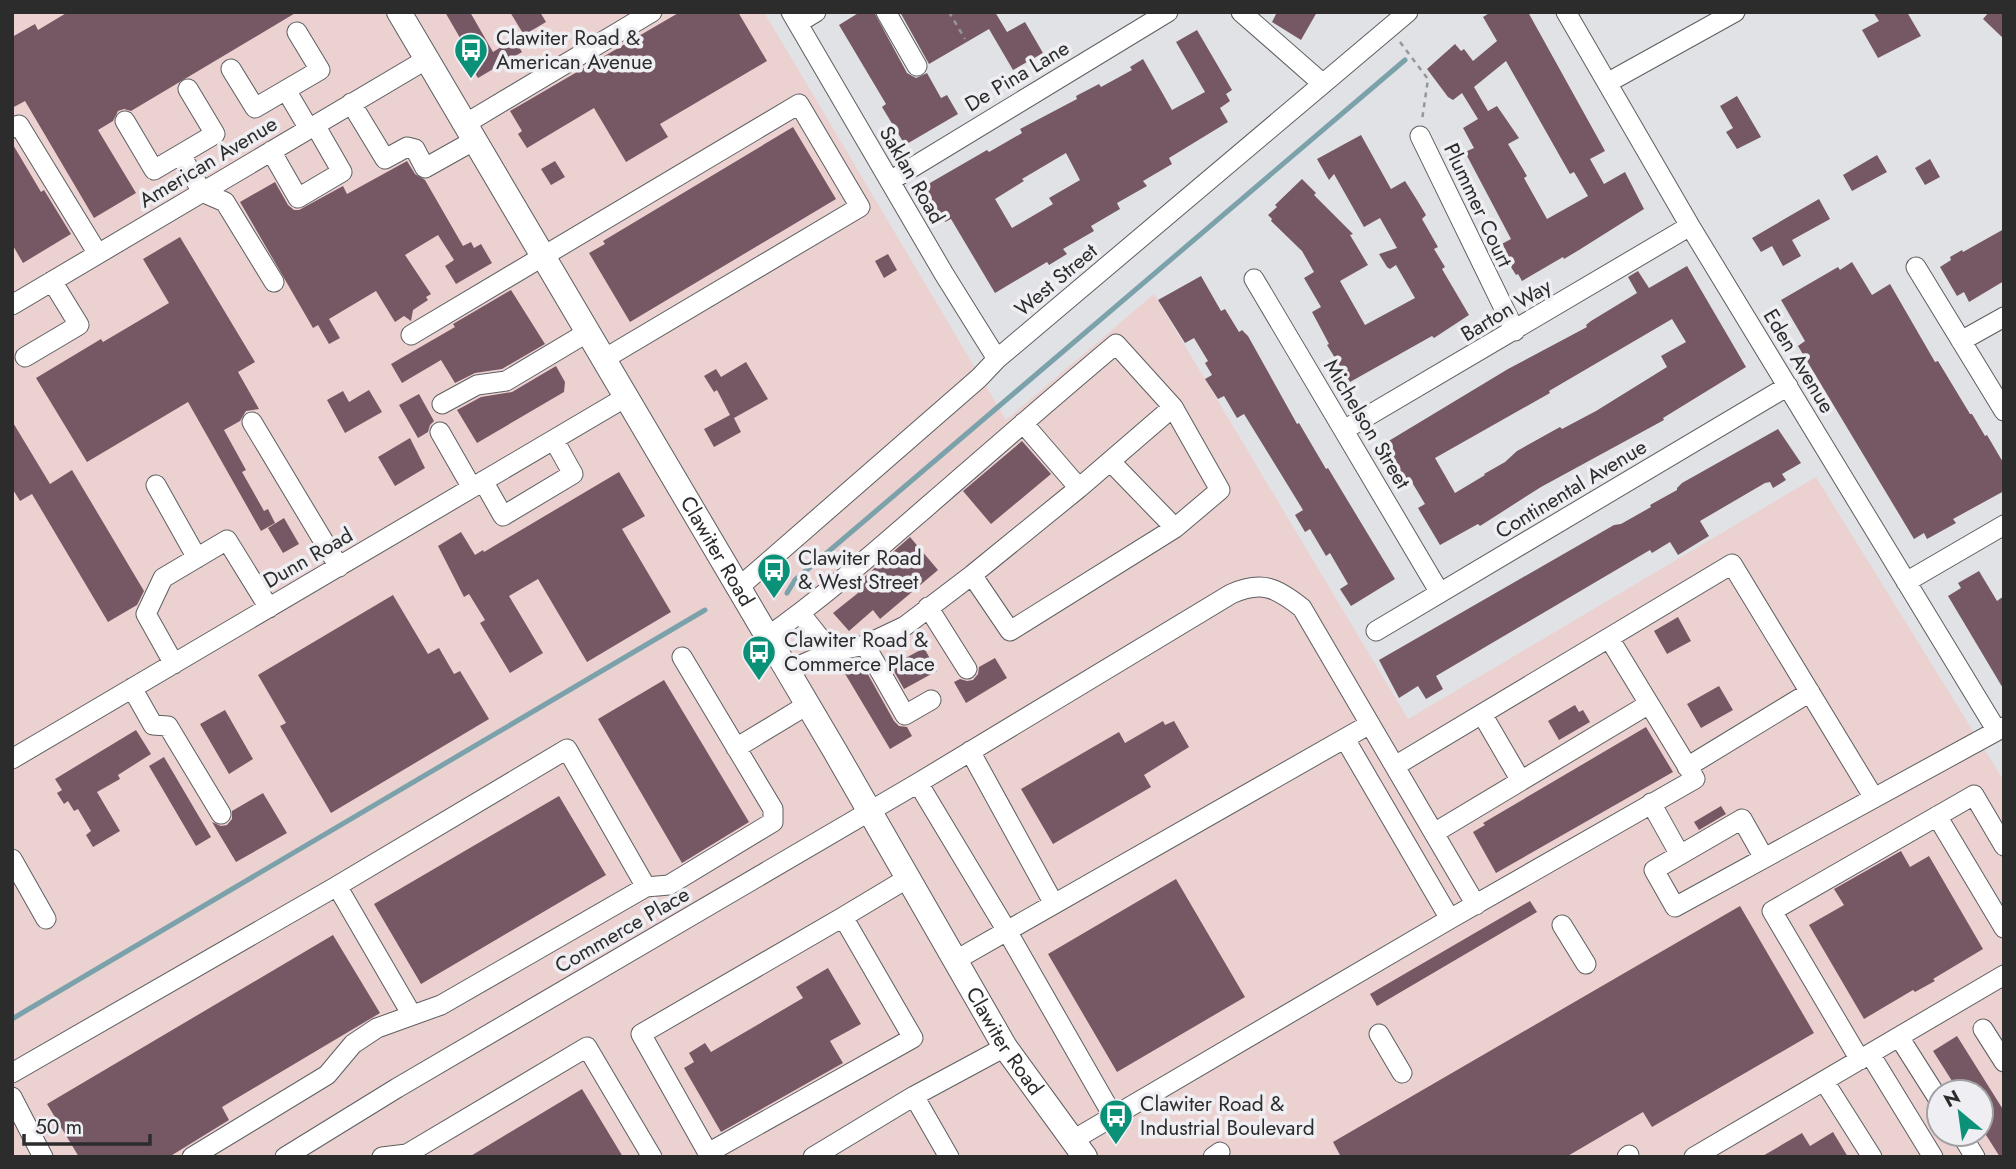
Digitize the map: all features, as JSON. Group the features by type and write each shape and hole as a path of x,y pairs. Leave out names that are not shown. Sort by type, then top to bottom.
{"main road":[{"name":"Clawiter Road","path":"399,12 1005,1046 1079,1148"}],"street":[{"path":"351,103 385,159 407,147 415,149 425,168 470,132 652,12"},
{"path":"794,18 816,12"},
{"path":"886,12 917,66"},
{"name":"De Pina Lane","path":"890,181 1168,12"},
{"path":"1241,12 1323,83"},
{"name":"West Street","path":"738,588 979,378 997,359 1408,12"},
{"name":"Eden Avenue","path":"1566,12 1690,226 1906,582 2000,729"},
{"path":"1607,83 1735,12"},
{"name":"Saklan Road","path":"794,18 997,359"},
{"path":"231,69 255,108 320,70 297,32"},
{"name":"American Avenue","path":"13,302 427,59"},
{"path":"125,121 154,170 215,134 188,89"},
{"path":"271,151 298,198 342,172 286,90"},
{"path":"411,335 799,104 860,207 604,359"},
{"path":"12,128 19,125 98,254"},
{"name":"Plummer Court","path":"1420,136 1455,203 1483,269 1515,331"},
{"path":"181,155 202,192 225,202 274,282"},
{"name":"Barton Way","path":"1343,430 1690,226"},
{"path":"1916,267 2004,411"},
{"name":"Michelson Street","path":"1254,279 1440,593"},
{"path":"25,357 79,325 52,281"},
{"path":"1961,341 2004,317"},
{"path":"442,404 477,385 506,381 588,332"},
{"path":"767,637 801,614 1116,344 1173,407 1220,491 1175,528 1010,631 972,575"},
{"name":"Continental Avenue","path":"1376,631 1788,386"},
{"name":"Dunn Road","path":"12,759 626,397"},
{"path":"787,671 831,652 865,645 905,626 1079,488 1173,407"},
{"path":"252,422 339,567"},
{"path":"1023,423 1079,488"},
{"path":"440,432 503,516 573,474 554,440"},
{"path":"1110,461 1175,528"},
{"path":"156,485 197,558"},
{"path":"1906,582 2004,525"},
{"path":"174,664 146,614 163,578 227,540 269,608"},
{"path":"1395,766 1732,564 1874,798"},
{"name":"Commerce Place","path":"285,1157 397,1088 918,783 1231,594 1253,587 1267,587 1287,596 1302,608 1476,905"},
{"path":"928,607 967,669"},
{"path":"801,614 831,652"},
{"path":"1079,1148 1114,1116 1695,779 1609,638"},
{"path":"865,645 905,715 931,700"},
{"path":"192,1157 327,1075 353,1044 377,1028 441,1005 646,887 670,885 773,822 773,809 682,657"},
{"path":"132,688 153,725 169,726 221,814"},
{"path":"1687,767 1810,692"},
{"path":"1434,833 1649,704"},
{"path":"736,748 807,705"},
{"path":"1482,714 1521,781"},
{"path":"956,960 1370,724"},
{"path":"1764,858 1742,819 1654,870 1675,907 2000,729"},
{"path":"1345,739 1450,919"},
{"path":"12,1073 337,886 567,749 646,887"},
{"path":"970,751 1054,904"},
{"path":"918,783 1114,1116"},
{"path":"1933,1157 1865,1057 1772,911 1974,795 2004,846"},
{"path":"1651,803 1680,855"},
{"path":"1937,816 2004,928"},
{"path":"12,859 47,919"},
{"path":"843,917 913,1038 708,1153 641,1034 908,878"},
{"path":"337,886 412,1015"},
{"path":"1562,925 1586,964"},
{"path":"1694,1157 2004,975"},
{"path":"1983,1029 2004,1062"},
{"path":"1379,1034 1402,1073"},
{"path":"1899,1037 1925,1078"},
{"path":"813,1157 914,1096 1005,1046"},
{"path":"382,1157 407,1154 587,1047 652,1157"},
{"path":"1824,1081 1872,1157"},
{"path":"914,1096 949,1157"},
{"path":"12,1097 43,1157"}],"path":[{"path":"949,12 965,38"},
{"path":"1389,28 1428,79 1420,136"}],"shaded area":[{"path":"12,12 764,12 1006,420 1154,294 1408,719 1816,477 2004,781 2004,1157 12,1157"}],"building":[{"path":"68,12 297,12 131,111 118,111 113,121 98,130 136,193 94,218 25,101 12,108 12,37 35,24 38,30"},
{"path":"445,12 470,12 493,52 514,39 522,52 478,78 470,65 474,62"},
{"path":"510,12 540,12 546,22 524,35"},
{"path":"680,12 738,12 767,61 660,124 668,137 626,162 594,108 527,148 518,134 522,131 510,111"},
{"path":"860,12 874,12 907,73 916,78 927,73 941,98 947,95 958,114 905,145 882,107 886,104 839,25"},
{"path":"900,12 995,12 1007,32 1025,22 1043,53 1013,70 989,29 929,64"},
{"path":"1277,12 1317,12 1301,40 1272,22"},
{"path":"1491,12 1528,12 1605,151 1590,159 1604,184 1625,172 1644,209 1564,259 1563,257 1522,281 1498,246 1511,239 1465,152 1474,148 1463,128 1478,119 1462,93 1453,100 1448,97 1427,69 1455,44 1461,51 1464,49 1473,61 1497,41 1483,17","holes":["1506,61 1570,174 1574,172 1588,196 1547,219 1508,144 1519,138 1497,106 1488,111 1474,87"]},
{"path":"1873,12 1907,12 1921,36 1878,58 1862,30 1879,21"},
{"path":"1989,12 2004,12 2004,39 1983,19"},
{"path":"1197,30 1232,90 1226,94 1230,101 1220,108 1228,122 1169,158 1172,164 1143,181 1147,186 1117,203 1120,209 1091,226 1094,231 1063,249 1067,254 1049,265 1047,262 995,293 951,219 945,222 923,187 1022,133 1020,129 1077,99 1076,96 1099,84 1101,87 1132,70 1130,67 1143,59 1172,110 1205,92 1176,42","holes":["1066,153 1080,180 1049,198 1053,204 1012,228 995,199 1024,181 1022,179"]},
{"path":"1737,96 1761,137 1737,149 1726,132 1733,128 1720,106"},
{"path":"793,127 836,199 630,322 589,253 605,244 603,241"},
{"path":"1361,135 1391,189 1405,181 1426,215 1422,219 1438,247 1434,249 1445,267 1442,269 1469,315 1434,338 1432,336 1350,382 1327,345 1329,344 1312,312 1321,307 1304,278 1314,272 1302,251 1268,215 1302,179 1353,234 1350,235 1368,265 1340,281 1365,325 1415,298 1396,265 1390,269 1379,254 1397,248 1380,218 1364,227 1334,174 1329,180 1317,159"},
{"path":"12,143 41,192 44,190 71,234 23,263 12,244"},
{"path":"1877,155 1887,172 1852,191 1843,175"},
{"path":"1930,159 1940,177 1925,185 1915,168"},
{"path":"407,161 415,174 425,180 463,246 471,242 474,248 481,244 492,263 456,284 445,266 454,260 438,235 405,255 431,294 426,297 428,300 413,310 411,321 404,316 395,322 376,291 329,319 340,338 329,344 318,325 313,328 240,202 275,182 288,205 299,210 343,186 347,194"},
{"path":"555,161 565,177 551,185 541,169"},
{"path":"1819,199 1830,219 1792,240 1801,256 1783,266 1772,246 1761,252 1752,238"},
{"path":"2004,229 2004,281 1969,302 1964,292 1957,296 1940,267 1951,260 1950,257"},
{"path":"180,237 255,362 238,372 259,409 246,411 240,421 224,430 246,470 242,472 264,511 268,509 275,523 261,531 188,402 87,462 36,378 169,303 143,259"},
{"path":"888,254 897,270 884,278 875,261"},
{"path":"1852,262 1872,295 1890,284 1935,362 1938,361 2004,464 2004,491 1953,519 1956,523 1927,539 1924,533 1914,539 1798,346 1805,341 1781,300 1838,267 1840,270"},
{"path":"1687,266 1746,367 1663,418 1664,420 1541,487 1480,526 1478,524 1440,545 1418,508 1425,504 1410,479 1403,483 1382,445 1508,369 1587,327 1591,321 1637,293 1628,277 1638,271 1649,288","holes":["1672,319 1686,342 1661,356 1667,367 1596,411 1517,451 1505,462 1455,493 1435,458 1550,393 1549,391"]},
{"path":"1201,276 1221,311 1225,309 1239,332 1242,330 1248,336 1297,424 1299,423 1326,469 1328,468 1395,579 1351,606 1340,589 1348,584 1330,553 1326,556 1310,529 1305,532 1295,515 1303,510 1244,414 1237,418 1224,396 1218,399 1205,379 1212,375 1205,363 1208,361 1194,338 1185,343 1158,300"},
{"path":"511,290 545,344 502,369 475,373 455,383 441,360 402,383 391,364"},
{"path":"746,362 768,399 734,418 741,432 714,447 704,429 730,415 717,390 714,392 704,376 716,369 721,377"},
{"path":"556,366 565,382 564,392 477,443 457,410 481,397 512,392"},
{"path":"369,390 382,412 345,433 327,400 343,391 349,402"},
{"path":"419,394 434,421 428,432 418,438 399,405"},
{"path":"12,421 50,484 72,470 144,591 137,605 108,622 32,494 20,501 12,488"},
{"path":"1778,429 1801,463 1782,474 1786,480 1773,488 1770,482 1765,483 1700,521 1709,536 1678,555 1670,542 1652,553 1650,550 1436,676 1443,689 1426,699 1418,686 1399,698 1379,660 1614,525 1621,524 1651,507 1650,505 1677,490 1682,483"},
{"path":"410,438 425,468 395,486 378,457"},
{"path":"1022,441 1051,474 991,524 963,491"},
{"path":"619,472 645,516 622,529 671,612 587,662 538,579 509,596 543,653 510,673 480,623 485,620 469,594 464,597 438,546 461,532 475,555 483,550 484,552"},
{"path":"284,518 299,544 283,553 268,528"},
{"path":"910,537 938,570 880,619 873,610 849,631 833,613 858,593 853,587"},
{"path":"1979,571 1997,601 2004,596 2004,690 1948,596 1961,588 1958,583"},
{"path":"393,595 428,654 439,648 454,674 460,671 489,719 331,813 280,726 286,723 258,675"},
{"path":"1678,617 1691,641 1667,654 1654,631"},
{"path":"924,648 937,671 904,689 891,666"},
{"path":"995,658 1007,678 966,703 954,682 960,679 973,680 979,667"},
{"path":"861,662 894,721 899,726 907,727 912,736 890,749 844,672"},
{"path":"664,680 749,822 682,863 598,719"},
{"path":"1719,686 1733,710 1701,728 1687,704"},
{"path":"1575,705 1579,712 1583,710 1590,722 1559,740 1548,721"},
{"path":"225,710 253,759 229,774 200,724"},
{"path":"1163,721 1165,725 1174,721 1189,747 1144,775 1151,787 1053,844 1021,789 1119,732 1125,743"},
{"path":"1646,727 1673,772 1496,873 1473,832 1485,825 1483,823"},
{"path":"136,730 151,754 118,775 120,779 97,792 120,831 93,847 86,835 91,831 78,809 74,811 68,801 64,804 57,793 62,790 55,779"},
{"path":"164,757 211,837 196,846 149,766"},
{"path":"263,793 287,833 236,862 212,822 221,826 227,825 232,819 232,811"},
{"path":"559,796 606,875 421,984 374,904"},
{"path":"1721,806 1726,814 1699,830 1694,822"},
{"path":"1901,851 1910,867 1929,856 1983,949 1933,979 1935,981 1915,992 1913,990 1864,1019 1809,925 1844,905 1834,889"},
{"path":"1176,879 1245,997 1117,1072 1048,954"},
{"path":"1530,901 1537,912 1377,1006 1370,994"},
{"path":"1740,906 1814,1033 1652,1127 1643,1112 1566,1157 1341,1157 1333,1142"},
{"path":"333,935 380,1013 222,1107 229,1120 169,1157 79,1157 47,1104"},
{"path":"828,968 861,1024 830,1041 843,1063 721,1132 684,1068 694,1062 689,1053 705,1043 711,1052 803,998 796,987"},
{"path":"1957,1036 1983,1078 1950,1078 1933,1051"},
{"path":"582,1089 623,1157 469,1157"},
{"path":"1995,1097 2004,1111 2004,1157 2000,1157 1994,1148"},
{"path":"1833,1132 1848,1157 1761,1157 1802,1133 1810,1146"}],"waterway":[{"path":"787,593 795,580 1405,60"},
{"path":"12,1019 705,610"}],"place":[{"name":"Clawiter Road & American Avenue","path":"471,80"},
{"name":"Clawiter Road & West Street","path":"774,600"},
{"name":"Clawiter Road & Commerce Place","path":"759,682"},
{"name":"Clawiter Road & Industrial Boulevard","path":"1116,1146"}]}
